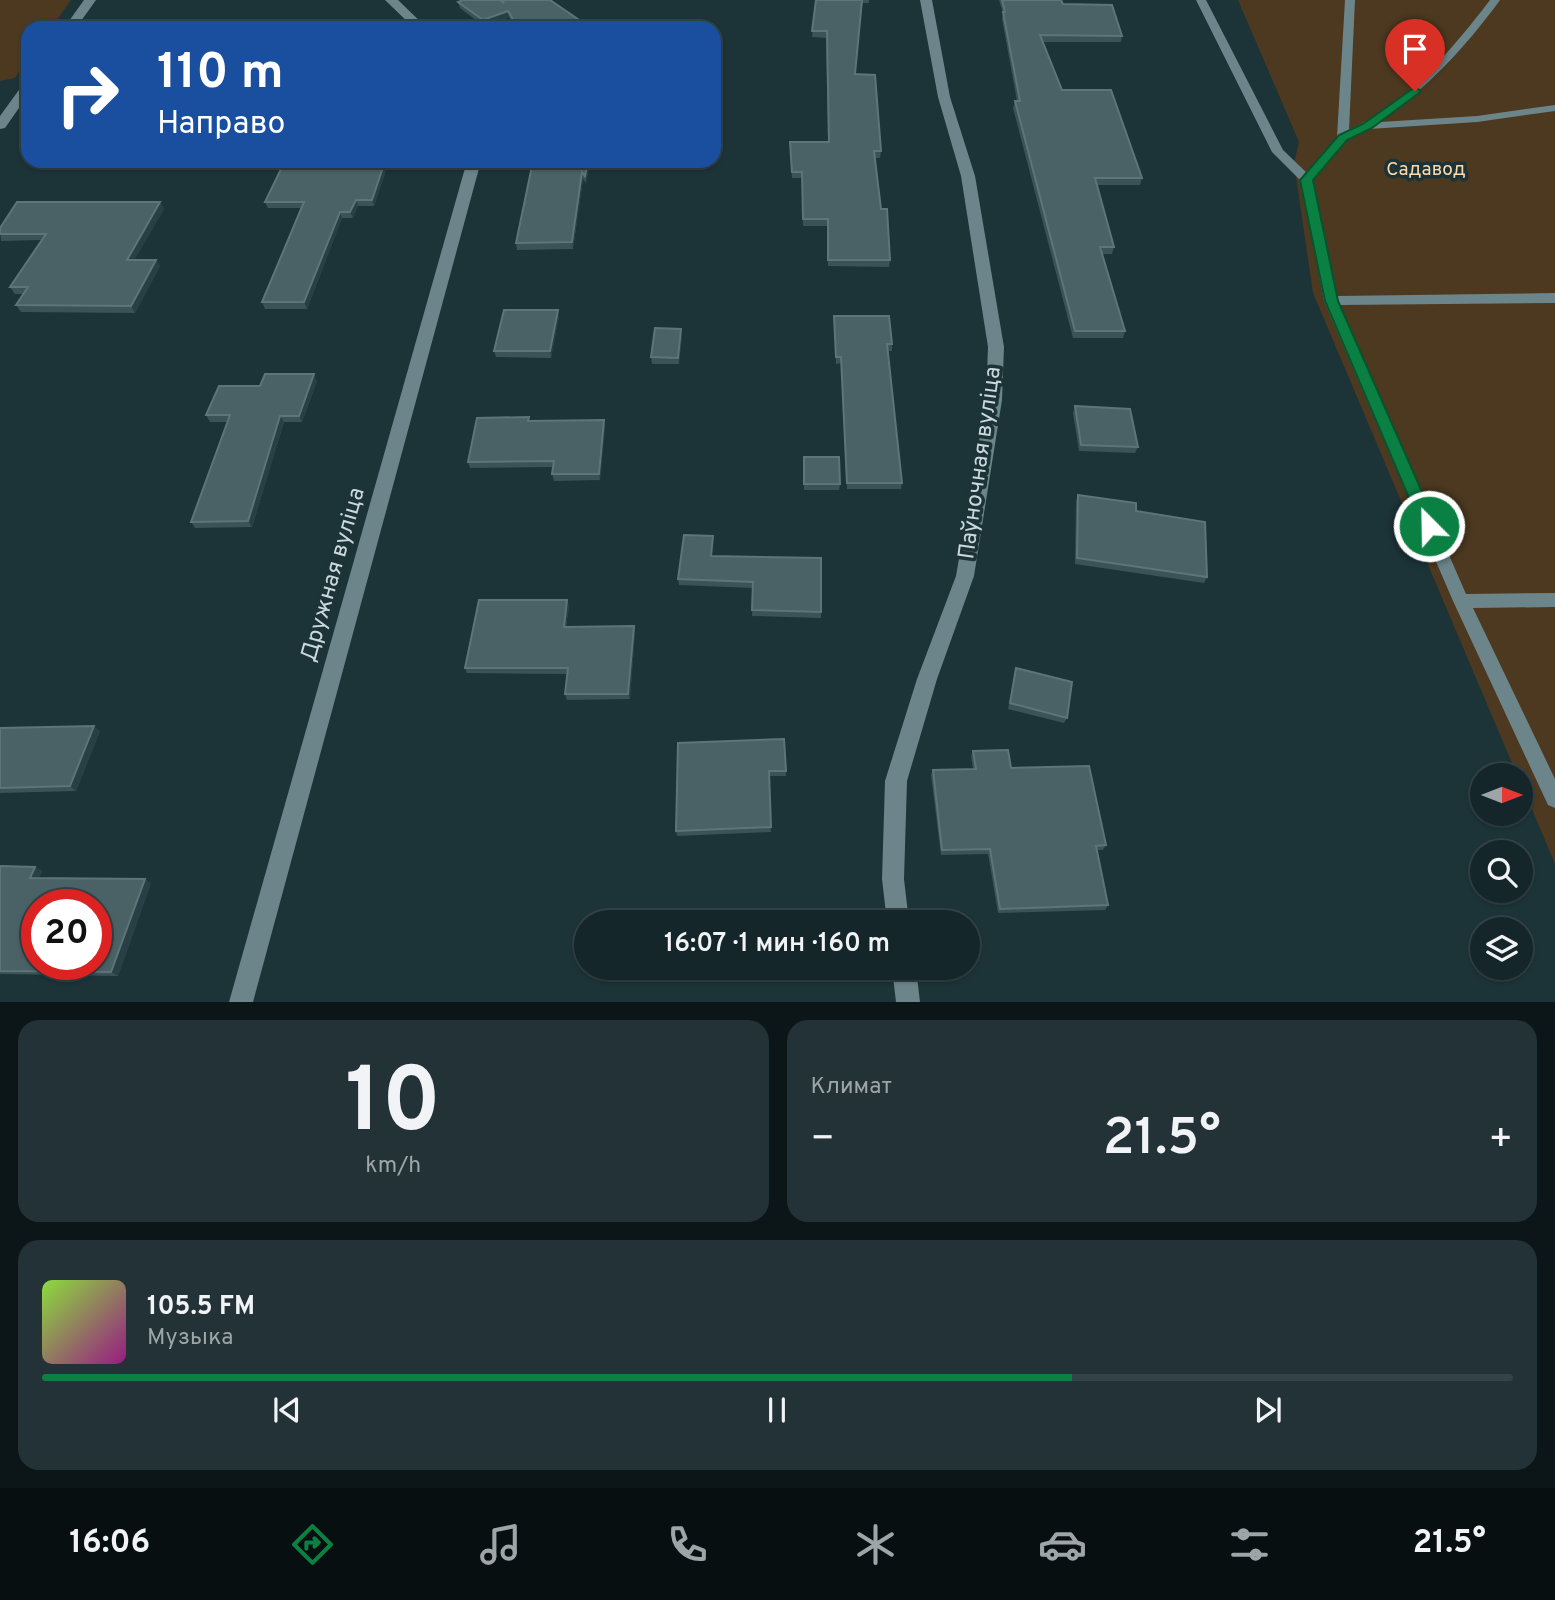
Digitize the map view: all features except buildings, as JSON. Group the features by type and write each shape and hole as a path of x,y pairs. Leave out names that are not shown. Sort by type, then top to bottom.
{"street":[{"path":"75,21 90,0"},
{"path":"391,0 414,21"},
{"name":"Паўночная вуліца","path":"897,910 893,879 896,781 927,679 965,576 988,439 996,347 968,176 944,97 926,0"},
{"path":"0,125 21,96"},
{"name":"Дружная вуліца","path":"241,1002 472,168"},
{"path":"905,980 908,1002"}],"lane":[{"path":"1201,0 1278,152 1307,180 1331,301 1461,601 1555,799"},
{"path":"1343,138 1350,0"},
{"path":"1307,180 1343,138 1367,126 1415,91 1467,37 1494,0"},
{"path":"1367,126 1477,119 1555,108"},
{"path":"1331,301 1555,298"},
{"path":"1461,601 1555,600"}],"green space":[{"path":"0,0 71,0 56,21 21,21 21,69 15,78 0,81"},
{"name":"Садавод","path":"1238,0 1555,0 1555,864 1533,812 1533,763 1512,763 1313,293 1294,163 1299,142"}],"route":[{"path":"1415,91 1367,126 1343,138 1307,180 1331,301 1429,526"}]}
